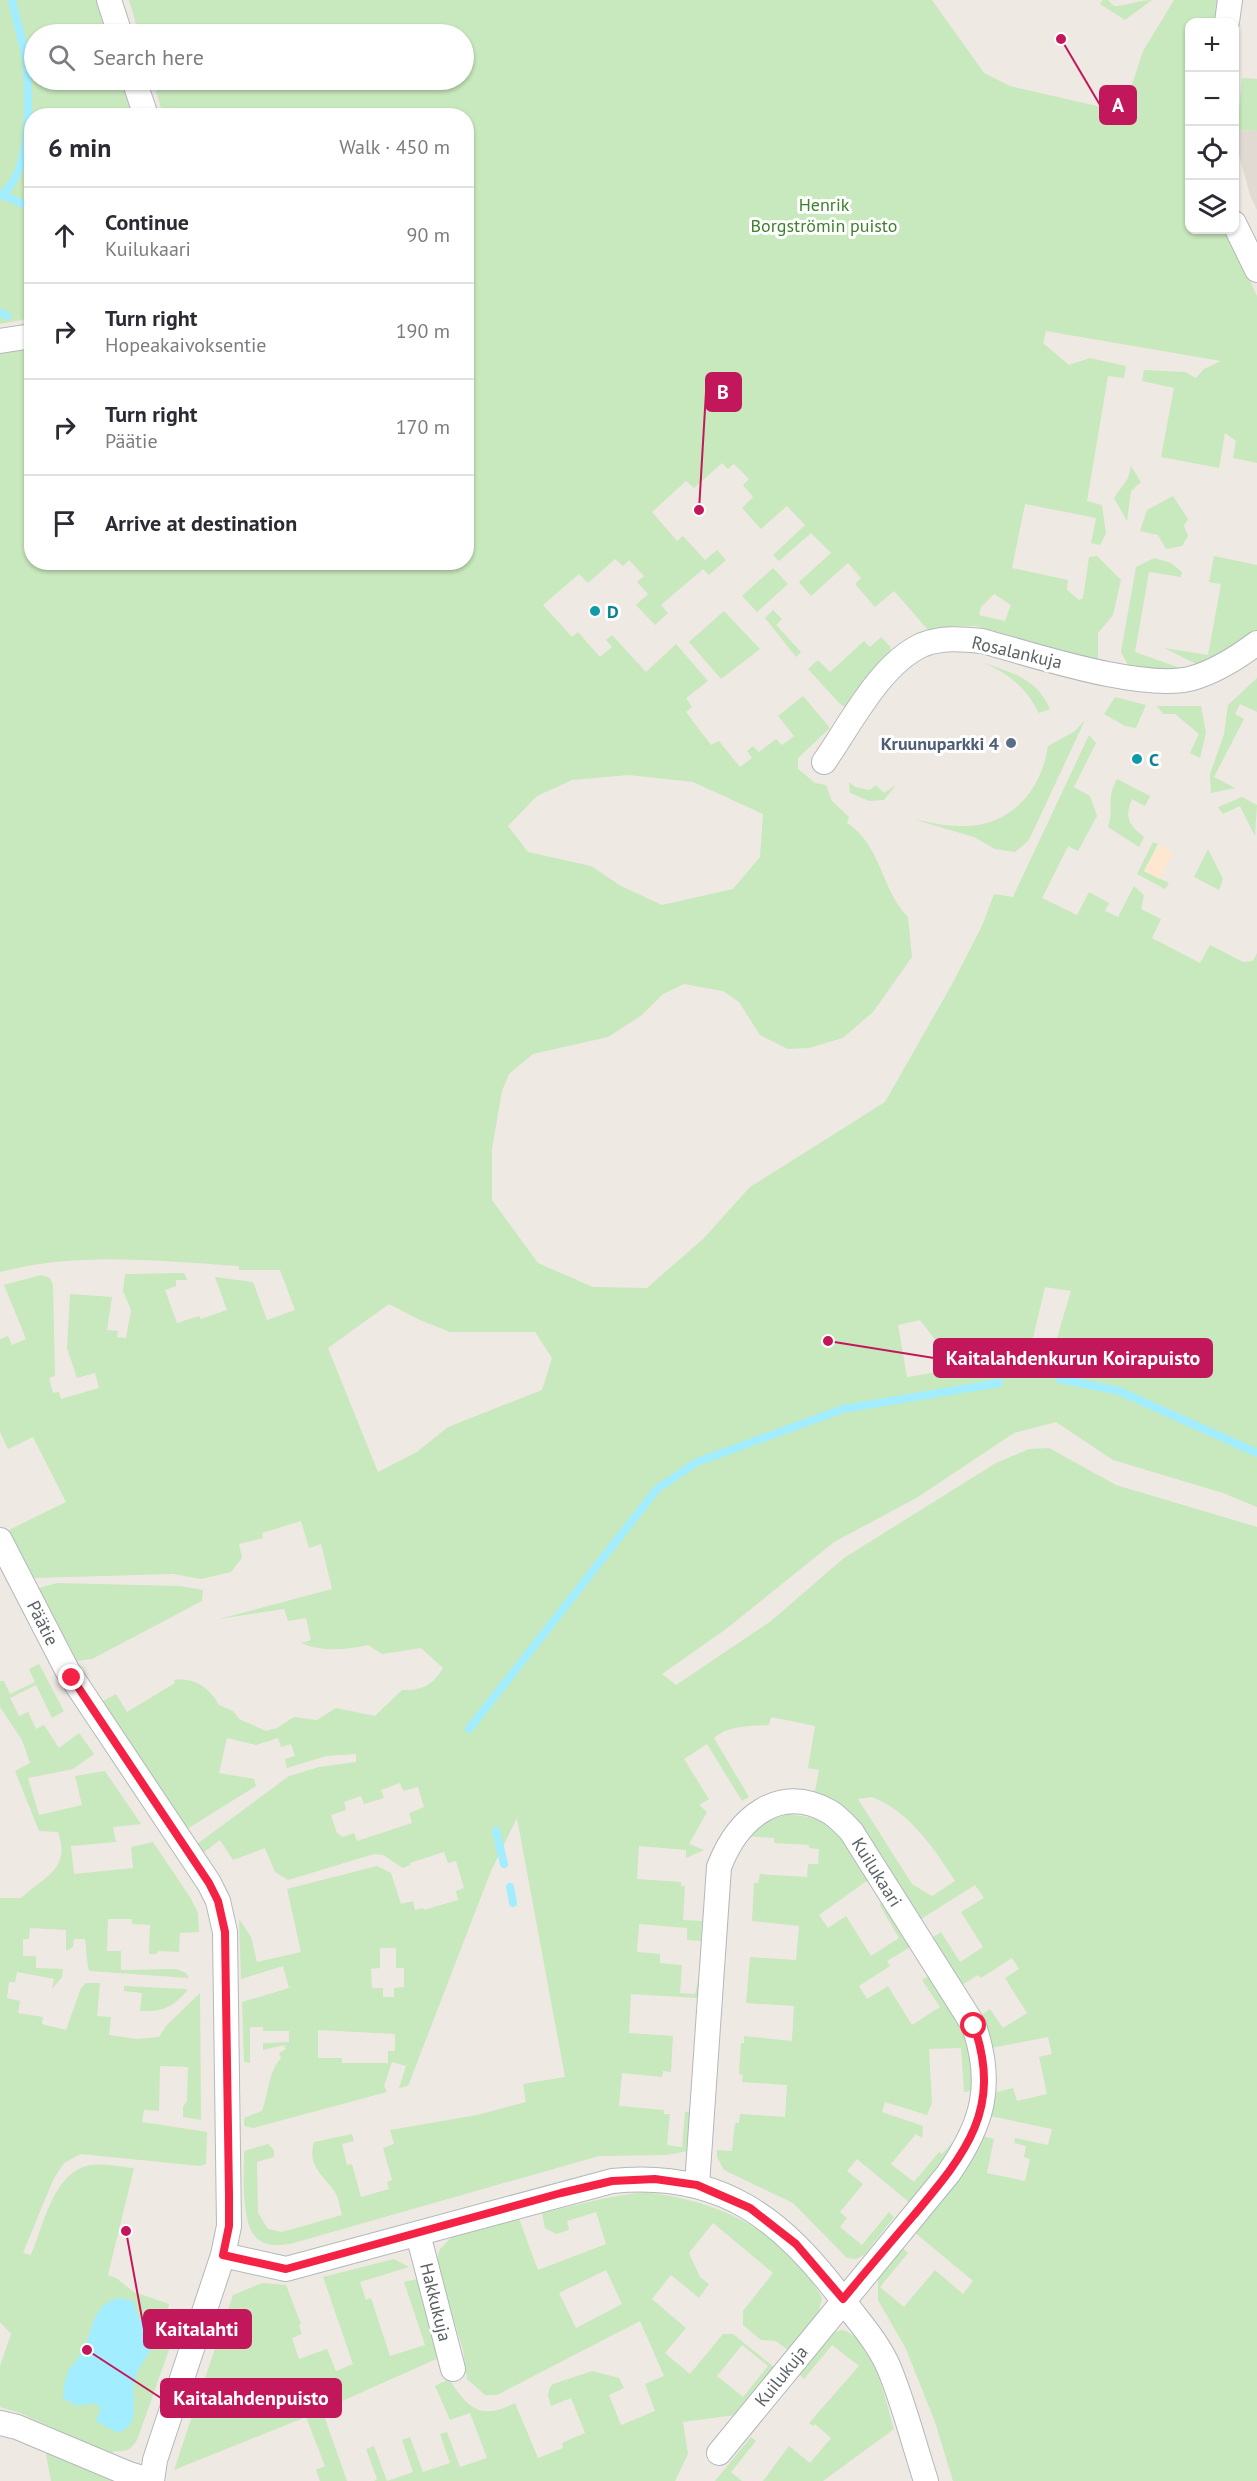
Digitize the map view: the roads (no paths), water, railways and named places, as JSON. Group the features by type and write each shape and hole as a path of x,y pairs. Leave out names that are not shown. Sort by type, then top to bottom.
{"street":[{"path":"109,0 117,24"},
{"path":"1228,18 1230,0"},
{"path":"137,90 143,108"},
{"path":"1239,233 1257,270"},
{"path":"0,341 24,337"},
{"name":"Rosalankuja","path":"824,762 886,671 907,653 924,644 962,639 982,641 1137,680 1191,678 1234,661 1257,643"},
{"name":"Päätie","path":"0,1540 67,1670 209,1883 223,1917 227,1982 229,2226 211,2293 155,2460 152,2481"},
{"name":"Kuilukaari","path":"697,2185 719,1867 737,1831 759,1811 781,1801 809,1804 831,1813 851,1831 974,2026 983,2056 981,2111 969,2144 948,2174 843,2299"},
{"path":"223,2255 286,2269 612,2181 655,2179 697,2185 750,2208 772,2223 796,2244 843,2299 888,2366 926,2481"},
{"name":"Hakkukuja","path":"418,2234 453,2369"},
{"name":"Kuilukuja","path":"719,2453 843,2299"},
{"path":"0,2423 17,2427 129,2474 152,2481"}],"water":[{"path":"120,2298 133,2301 139,2318 158,2332 154,2344 136,2375 133,2391 133,2418 125,2429 118,2433 96,2421 101,2408 93,2403 77,2406 63,2398 68,2372 82,2352 100,2309 105,2304"}],"waterway":[{"path":"12,0 24,52"},
{"path":"28,90 28,108"},
{"path":"0,196 18,172 24,149"},
{"path":"3,195 24,204"},
{"path":"0,312 7,316"},
{"path":"1060,1379 1119,1391 1257,1453"},
{"path":"469,1729 657,1489 697,1462 843,1409 999,1383"},
{"path":"496,1831 504,1864"},
{"path":"510,1887 513,1903"}],"place":[{"name":"A","path":"1061,39"},
{"name":"B","path":"699,510"},
{"name":"D","path":"595,611"},
{"name":"Kruunuparkki 4","path":"1011,743"},
{"name":"C","path":"1137,759"},
{"name":"Kaitalahdenkurun Koirapuisto","path":"828,1341"},
{"name":"Kaitalahti","path":"126,2231"},
{"name":"Kaitalahdenpuisto","path":"87,2350"}],"park label":[{"name":"Henrik Borgströmin puisto","path":"824,214"}]}
